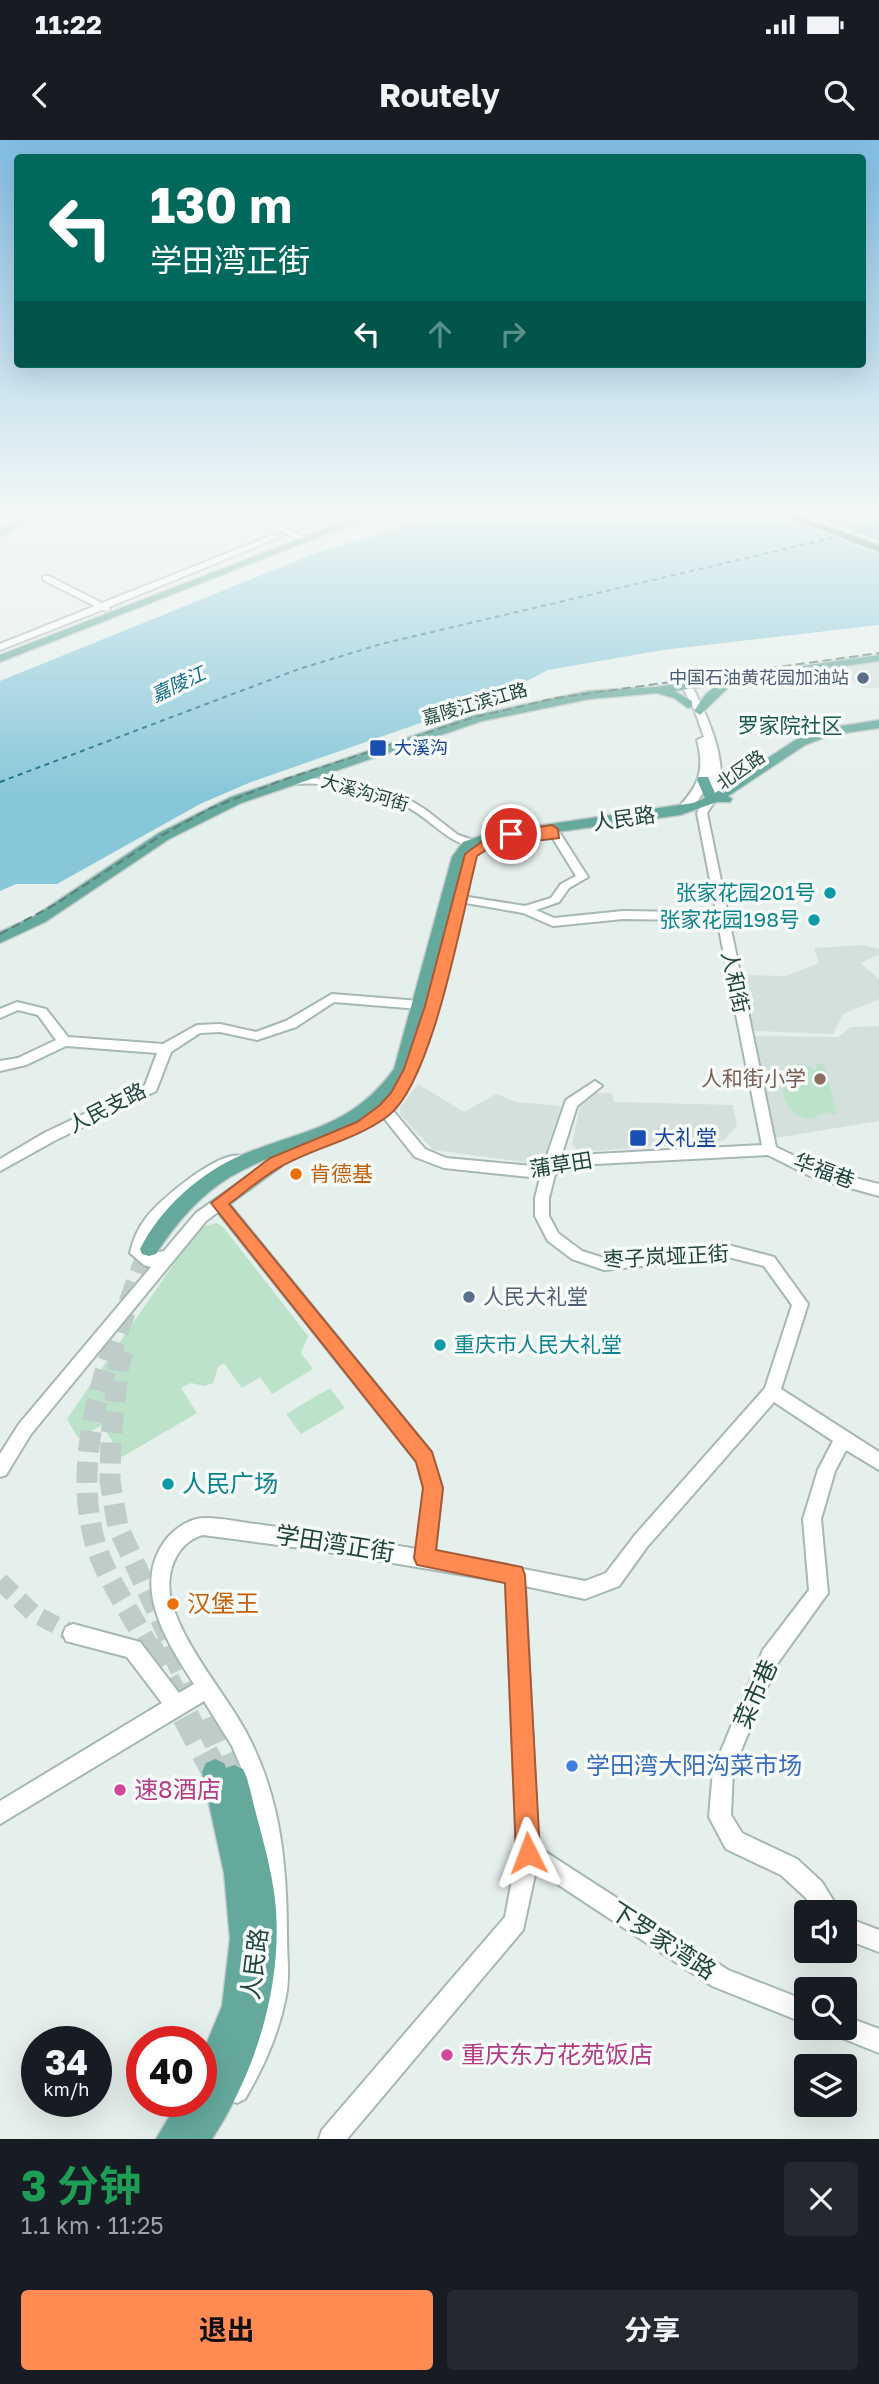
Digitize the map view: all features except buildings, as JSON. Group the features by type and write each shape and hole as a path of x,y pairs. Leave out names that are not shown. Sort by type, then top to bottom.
{"main road":[{"path":"0,659 128,607"},
{"path":"0,649 106,608"},
{"name":"嘉陵江滨江路","path":"0,938 40,919 164,836 236,800 278,784 479,718 589,695 656,690 681,682 879,649"},
{"name":"嘉陵江滨江路","path":"0,929 55,900 161,828 238,791 400,735 533,697 734,678 879,658"},
{"path":"700,711 709,696 734,678"},
{"path":"656,690 678,696 688,704"},
{"name":"北区路","path":"709,804 799,743 829,732 879,726"},
{"name":"北区路","path":"709,804 736,795 807,747 834,736 879,726"},
{"path":"703,780 709,804 736,795"},
{"name":"人民路","path":"476,845 709,804"},
{"name":"人民路","path":"554,832 709,804"},
{"path":"159,1252 186,1216 210,1195 270,1158 345,1135 382,1107 408,1079 455,898 476,845"},
{"name":"人民路","path":"217,2057 226,2039 242,1975 244,1926 241,1882 225,1775 262,1909 260,1964 239,2061 217,2107"},
{"path":"171,2139 185,2117"},
{"name":"人民路","path":"197,2139 211,2117"}],"street":[{"path":"680,811 696,799 703,780 704,746 681,682"},
{"name":"人和街","path":"681,682 700,711 715,757 715,786 709,804 723,926 770,1150"},
{"name":"大溪沟河街","path":"278,784 319,779 412,804 453,837 476,845"},
{"path":"526,910 555,900 565,886 582,877 554,832"},
{"path":"455,898 526,910 559,923 612,914 686,916 723,926"},
{"path":"0,1066 21,1062 64,1041 166,1049 197,1029 220,1028 257,1036 291,1024 332,998 426,1005"},
{"path":"0,1014 17,1006 43,1012 64,1041"},
{"name":"人民支路","path":"0,1166 151,1088 166,1049"},
{"name":"枣子岚垭正街","path":"515,1575 585,1590 612,1580 641,1541 772,1392 800,1304 769,1261 728,1251 604,1264 577,1255 554,1237 542,1216 542,1198 549,1171 571,1103 595,1086"},
{"name":"蒲草田","path":"382,1107 414,1147 436,1162 529,1173 549,1171 595,1159 770,1150"},
{"name":"华福巷","path":"770,1150 819,1174 879,1190"},
{"path":"270,1158 149,1261 138,1253 139,1242 168,1205 204,1173 270,1158"},
{"path":"219,1203 425,1458 433,1488 425,1558"},
{"path":"0,1469 24,1429 159,1252"},
{"path":"772,1392 879,1462"},
{"name":"菜市巷","path":"821,1900 789,1867 734,1841 720,1817 723,1770 769,1657 818,1593 812,1518 827,1470 843,1438"},
{"name":"学田湾正街","path":"197,2139 225,2110 256,2059 275,1996 277,1863 266,1810 240,1741 206,1688 162,1605 159,1582 163,1562 185,1531 203,1525 425,1558 515,1575"},
{"path":"331,2139 514,1922 528,1853 515,1575"},
{"path":"73,1634 133,1649 176,1706"},
{"path":"0,1813 206,1688"},
{"name":"下罗家湾路","path":"528,1853 720,1978 794,2008"},
{"path":"857,1933 879,1941"},
{"path":"857,2033 879,2041"}],"shaded area":[{"name":"中国石油黄花园加油站","path":"879,661 879,688 863,688 833,668"},
{"path":"862,945 879,949 879,955 860,963 879,979 879,999 843,1014 833,1034 752,1031 741,975 786,976 819,963 814,948"},
{"name":"人和街小学","path":"879,1026 879,1121 775,1138 752,1036 839,1037 850,1027"},
{"path":"418,1084 464,1112 496,1094 516,1102 561,1106 543,1159 532,1163 433,1150 400,1114 400,1108"},
{"name":"人和街小学","path":"592,1093 612,1093 614,1102 733,1105 737,1126 723,1141 580,1152 572,1145 581,1101"}],"green space":[{"path":"790,1064 803,1064 816,1069 816,1064 824,1064 837,1115 826,1112 811,1119 795,1114 790,1109 779,1073"},
{"path":"217,1223 224,1228 308,1336 301,1353 313,1369 272,1394 260,1377 242,1388 224,1363 218,1367 213,1383 205,1386 191,1383 181,1388 197,1413 122,1457 102,1425 78,1438 67,1419 193,1236 205,1226"},
{"path":"330,1388 345,1408 301,1434 286,1414"}],"water":[{"name":"嘉陵江","path":"182,607 879,607 879,625 663,650 548,670 498,696 251,782 200,804 57,884 16,884 0,891 0,681"}],"ferry route":[{"path":"0,782 299,669 381,644 537,607"}],"tunnel":[{"path":"147,1256 149,1249"},
{"path":"147,1254 98,1397 87,1472 89,1509 96,1546 112,1583 148,1646"},
{"path":"124,1351 119,1363 111,1437 110,1481 118,1527 173,1646"},
{"path":"0,1581 33,1613 73,1634"},
{"path":"147,1644 215,1772"},
{"path":"172,1644 234,1778"}],"railway":[{"path":"0,934 54,905 159,837 209,809 280,781 472,718 556,698 879,653"}],"place":[{"name":"中国石油黄花园加油站","path":"863,678"},
{"name":"大溪沟","path":"378,748"},
{"name":"张家花园201号","path":"830,893"},
{"name":"张家花园198号","path":"814,920"},
{"name":"人和街小学","path":"820,1079"},
{"name":"大礼堂","path":"638,1138"},
{"name":"肯德基","path":"296,1174"},
{"name":"人民大礼堂","path":"469,1297"},
{"name":"重庆市人民大礼堂","path":"440,1345"},
{"name":"人民广场","path":"168,1484"},
{"name":"汉堡王","path":"173,1604"},
{"name":"学田湾大阳沟菜市场","path":"572,1766"},
{"name":"速8酒店","path":"120,1790"},
{"name":"重庆东方花苑饭店","path":"447,2055"}],"district":[{"name":"罗家院社区","path":"790,726"}],"route":[{"path":"511,834 552,829 555,836 489,843 471,854 432,1006 412,1069 397,1096 385,1110 362,1126 276,1162 219,1203 425,1458 433,1488 425,1558 515,1575 528,1853"}]}
